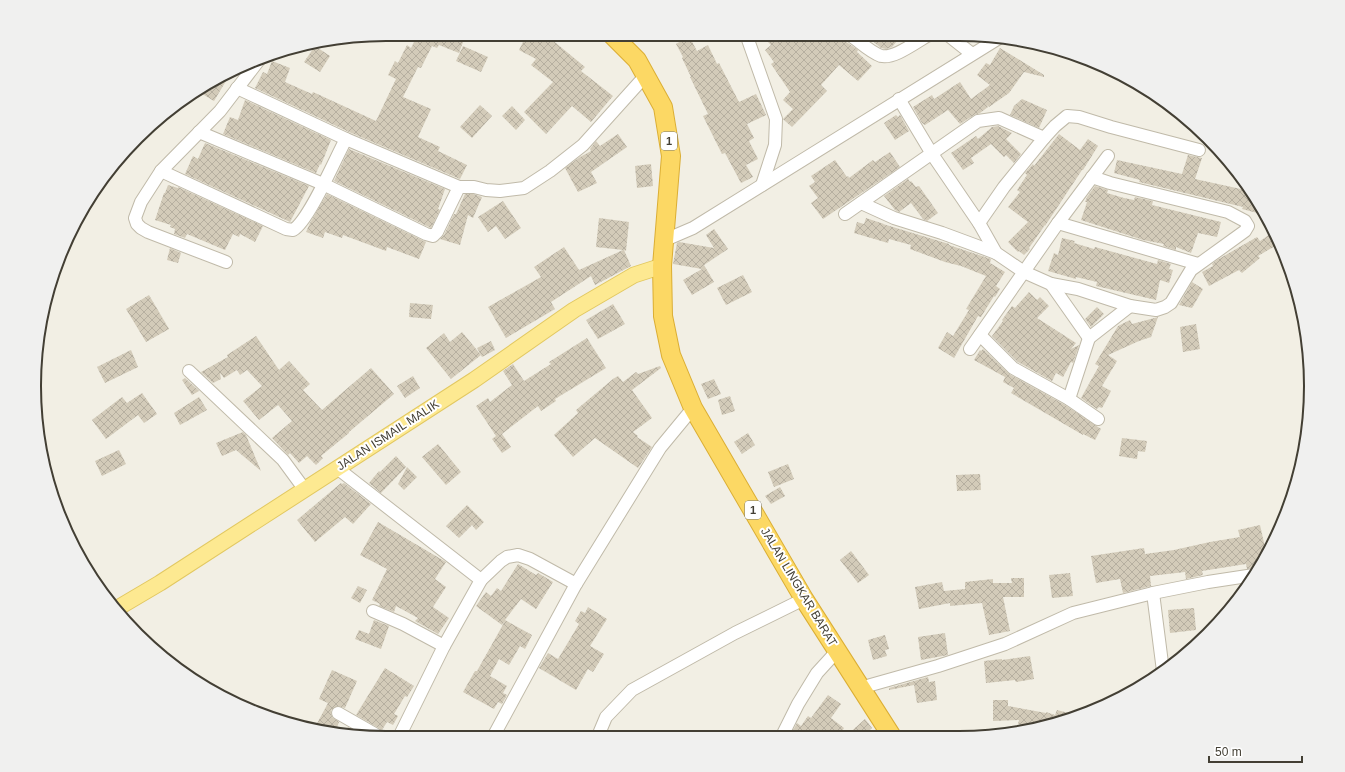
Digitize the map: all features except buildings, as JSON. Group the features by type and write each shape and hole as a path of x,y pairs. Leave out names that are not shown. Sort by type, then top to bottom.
{"highway":[{"name":"JALAN LINGKAR BARAT","path":"618,41 637,60 663,107 671,156 662,266 663,316 671,355 693,408 804,599 888,731"}],"main road":[{"name":"JALAN ISMAIL MALIK","path":"121,607 160,584 474,380 574,310 634,275 662,266"}],"street":[{"path":"748,41 776,119 775,145 762,185"},
{"path":"858,41 875,53 886,56 894,55 918,41"},
{"path":"956,41 972,54"},
{"path":"665,240 693,228 991,43"},
{"path":"226,262 148,232 137,224 135,218 141,202 161,171 220,111 253,68"},
{"path":"236,88 346,139 460,187 500,190 524,188 550,171 583,145 646,75"},
{"path":"899,99 932,154 979,223 996,253"},
{"path":"979,223 1004,188 1044,138 1067,116 1079,117 1199,150"},
{"path":"845,214 978,121 989,118 998,118 1044,138"},
{"path":"200,132 323,184 430,236 433,236 438,232 460,187"},
{"path":"161,171 291,230 296,229 302,222 346,139"},
{"path":"970,349 1058,223 1108,156"},
{"path":"861,203 894,218 942,233 996,253 1024,272 1051,284 1078,290 1130,306 1156,310 1165,307 1170,303 1191,270 1246,231 1248,226 1245,221 1228,212 1110,183 1092,177"},
{"path":"1058,223 1198,264"},
{"path":"1051,284 1089,338"},
{"path":"1070,399 1089,338 1130,306"},
{"path":"980,335 1013,368 1070,399 1098,419"},
{"path":"189,371 283,460 305,490"},
{"path":"496,731 576,584 660,448 693,408"},
{"path":"338,468 481,580"},
{"path":"402,731 444,646 481,580 507,557 518,555 530,559 576,584"},
{"path":"860,688 938,666 1005,644 1073,613 1153,593 1247,576"},
{"path":"1153,593 1162,665"},
{"path":"600,731 606,717 632,690 735,633 804,599"},
{"path":"373,611 403,624 444,646"},
{"path":"784,731 798,704 817,673 838,650"},
{"path":"338,714 368,730"}]}
